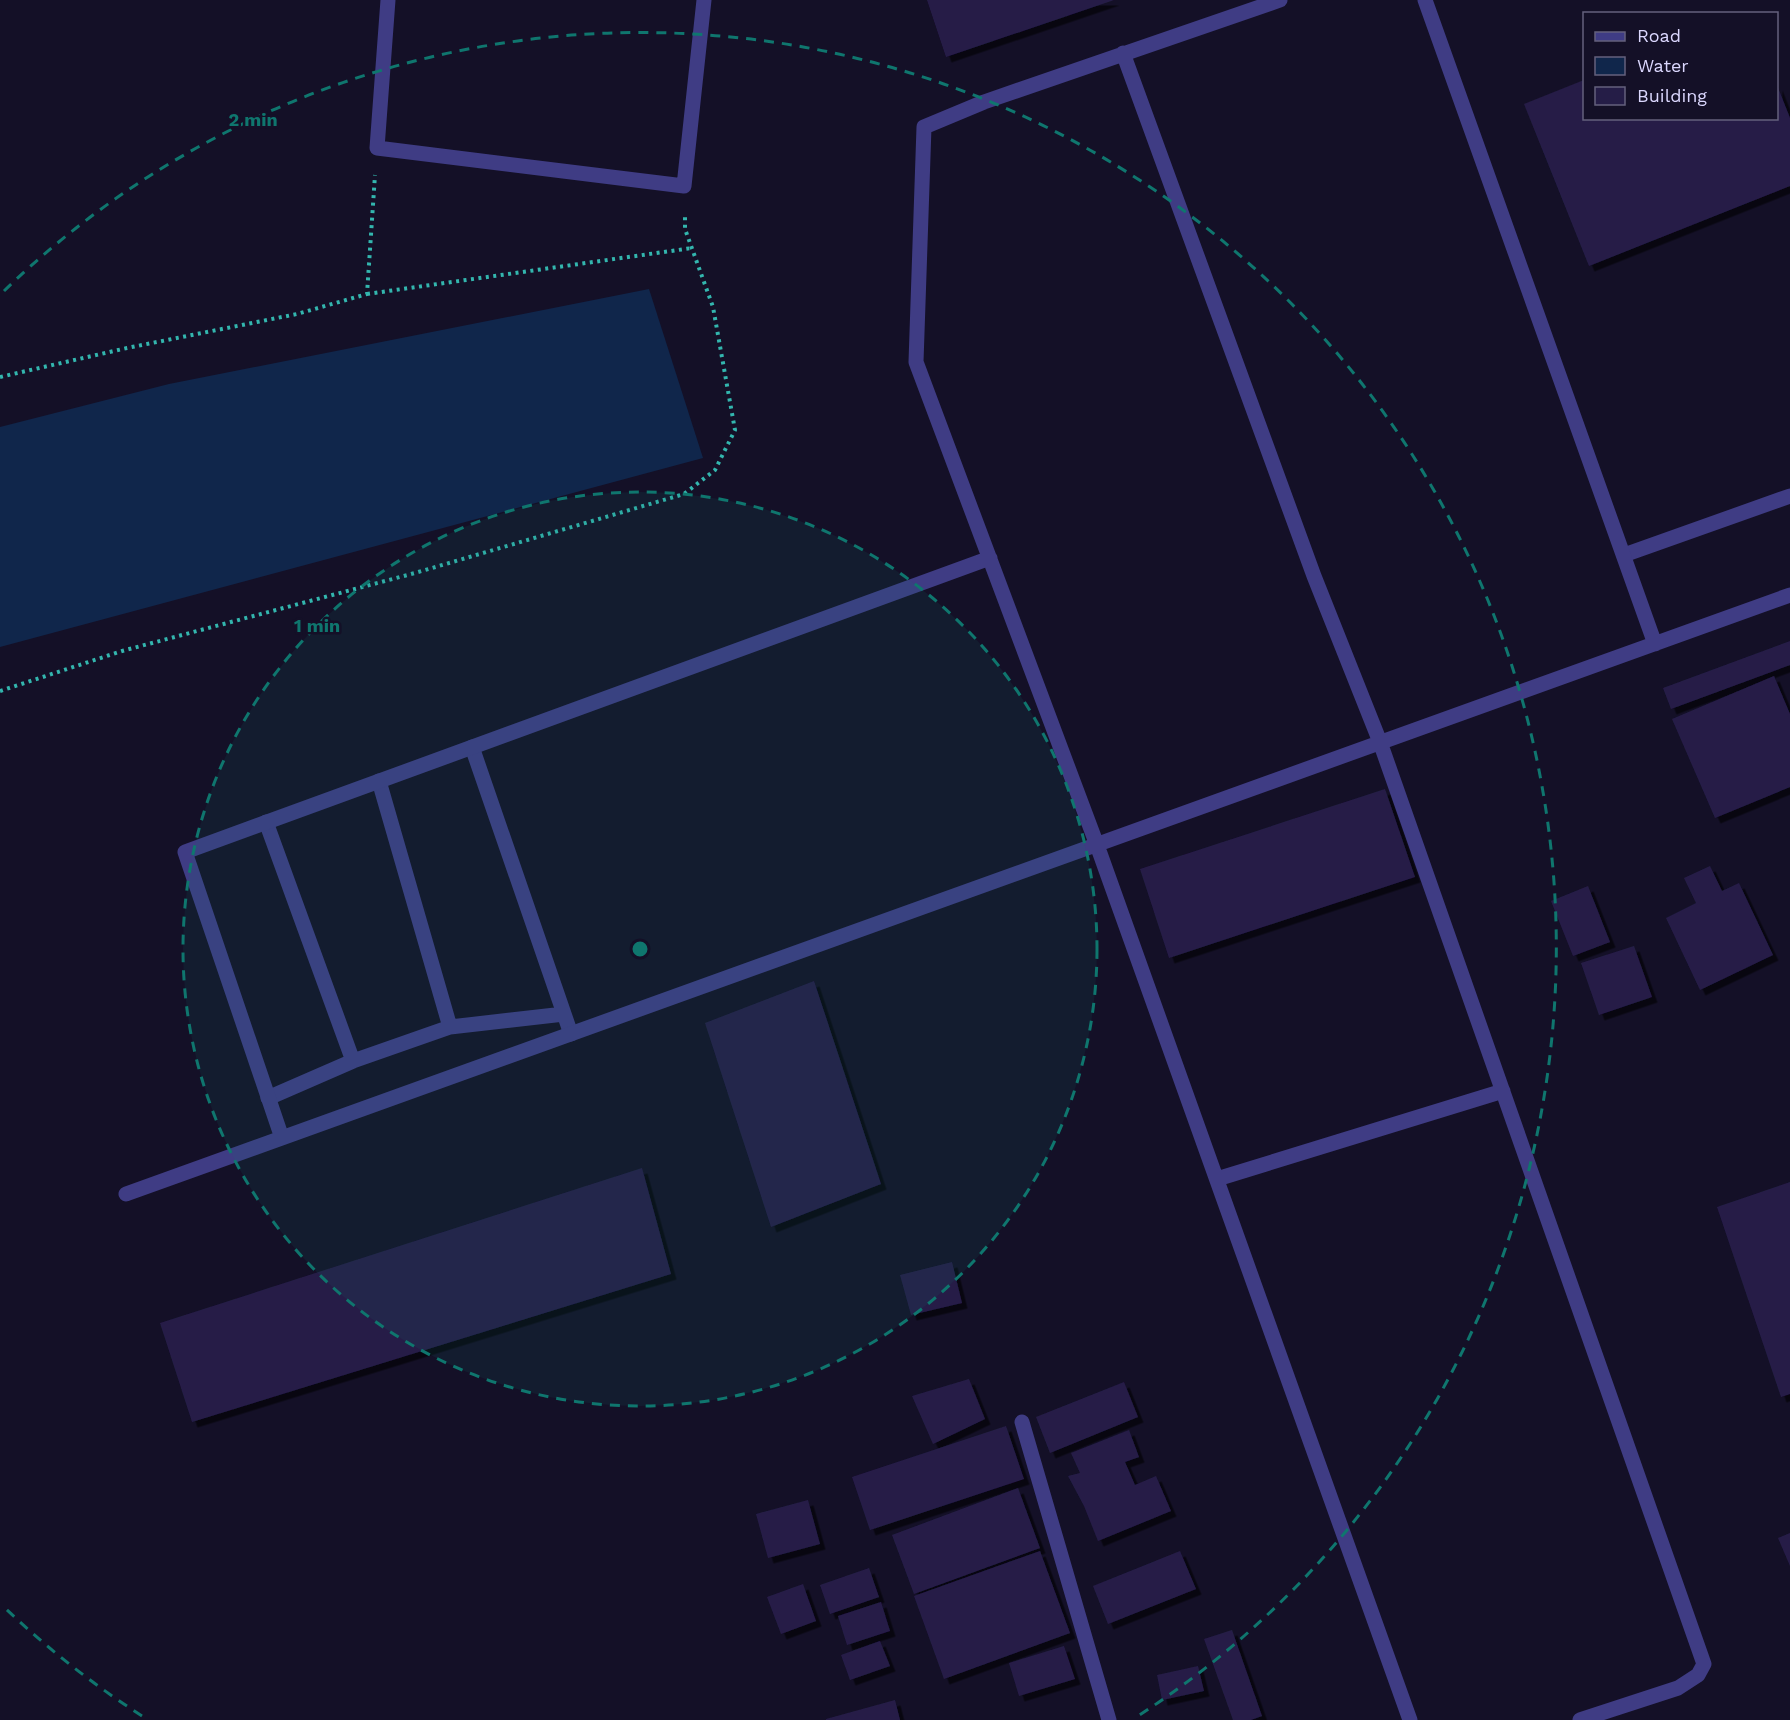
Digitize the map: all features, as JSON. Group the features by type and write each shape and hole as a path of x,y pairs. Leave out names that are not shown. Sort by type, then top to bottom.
{"street":[{"path":"387,0 377,148 684,186 704,0"},
{"path":"1280,0 984,102 924,127 916,362 1097,844 1410,1720"},
{"path":"1425,0 1656,644"},
{"path":"1123,53 1314,576 1380,742 1704,1665 1698,1675 1678,1688 1580,1720"},
{"path":"1624,555 1790,496"},
{"path":"282,1138 184,852 990,558"},
{"path":"126,1194 1790,595"},
{"path":"472,747 571,1034"},
{"path":"379,781 450,1027"},
{"path":"266,822 353,1061"},
{"path":"268,1098 353,1061 450,1027 564,1014"},
{"path":"1217,1179 1503,1091"},
{"path":"1022,1422 1109,1720"}],"path":[{"path":"367,294 377,148"},
{"path":"0,690 122,651 415,573 684,494 715,470 735,430 713,307 685,229 684,186"},
{"path":"0,377 127,348 297,314 367,294 692,248"}],"water":[{"path":"649,289 703,458 0,647 0,427 169,384"}],"building":[{"path":"927,0 1114,0 946,57"},
{"path":"1583,80 1583,120 1778,120 1778,88 1790,118 1790,186 1589,266 1524,104"},
{"path":"1790,641 1790,665 1671,709 1663,688"},
{"path":"1774,676 1790,714 1790,787 1715,818 1672,719"},
{"path":"1385,789 1415,877 1169,958 1140,869"},
{"path":"1710,866 1722,891 1739,883 1773,955 1700,990 1666,918 1696,903 1684,878"},
{"path":"1588,886 1610,942 1573,956 1551,901"},
{"path":"1634,946 1652,997 1599,1015 1581,963"},
{"path":"814,981 881,1184 771,1227 705,1023"},
{"path":"642,1168 671,1274 192,1422 160,1323"},
{"path":"1790,1182 1790,1394 1781,1397 1717,1207"},
{"path":"952,1262 962,1303 911,1315 900,1275"},
{"path":"969,1379 985,1419 933,1444 912,1396"},
{"path":"1124,1382 1138,1417 1050,1453 1036,1417"},
{"path":"1006,1426 1024,1479 870,1530 852,1477"},
{"path":"1129,1430 1139,1457 1125,1462 1135,1485 1156,1476 1171,1511 1098,1541 1084,1506 1068,1476 1080,1473 1071,1453"},
{"path":"1018,1488 1040,1548 914,1594 892,1535"},
{"path":"808,1500 820,1544 768,1558 756,1514"},
{"path":"1790,1533 1790,1566 1778,1538"},
{"path":"1040,1551 1070,1633 944,1679 914,1596"},
{"path":"1180,1551 1196,1589 1108,1624 1093,1586"},
{"path":"869,1568 879,1597 830,1614 820,1585"},
{"path":"803,1584 816,1621 781,1634 767,1597"},
{"path":"881,1602 890,1631 847,1645 838,1616"},
{"path":"1232,1630 1262,1716 1251,1720 1233,1720 1204,1639"},
{"path":"880,1641 890,1666 850,1680 841,1655"},
{"path":"1064,1646 1075,1679 1019,1696 1009,1663"},
{"path":"1198,1666 1204,1691 1162,1700 1157,1675"},
{"path":"895,1700 900,1720 826,1720 826,1719"}]}
